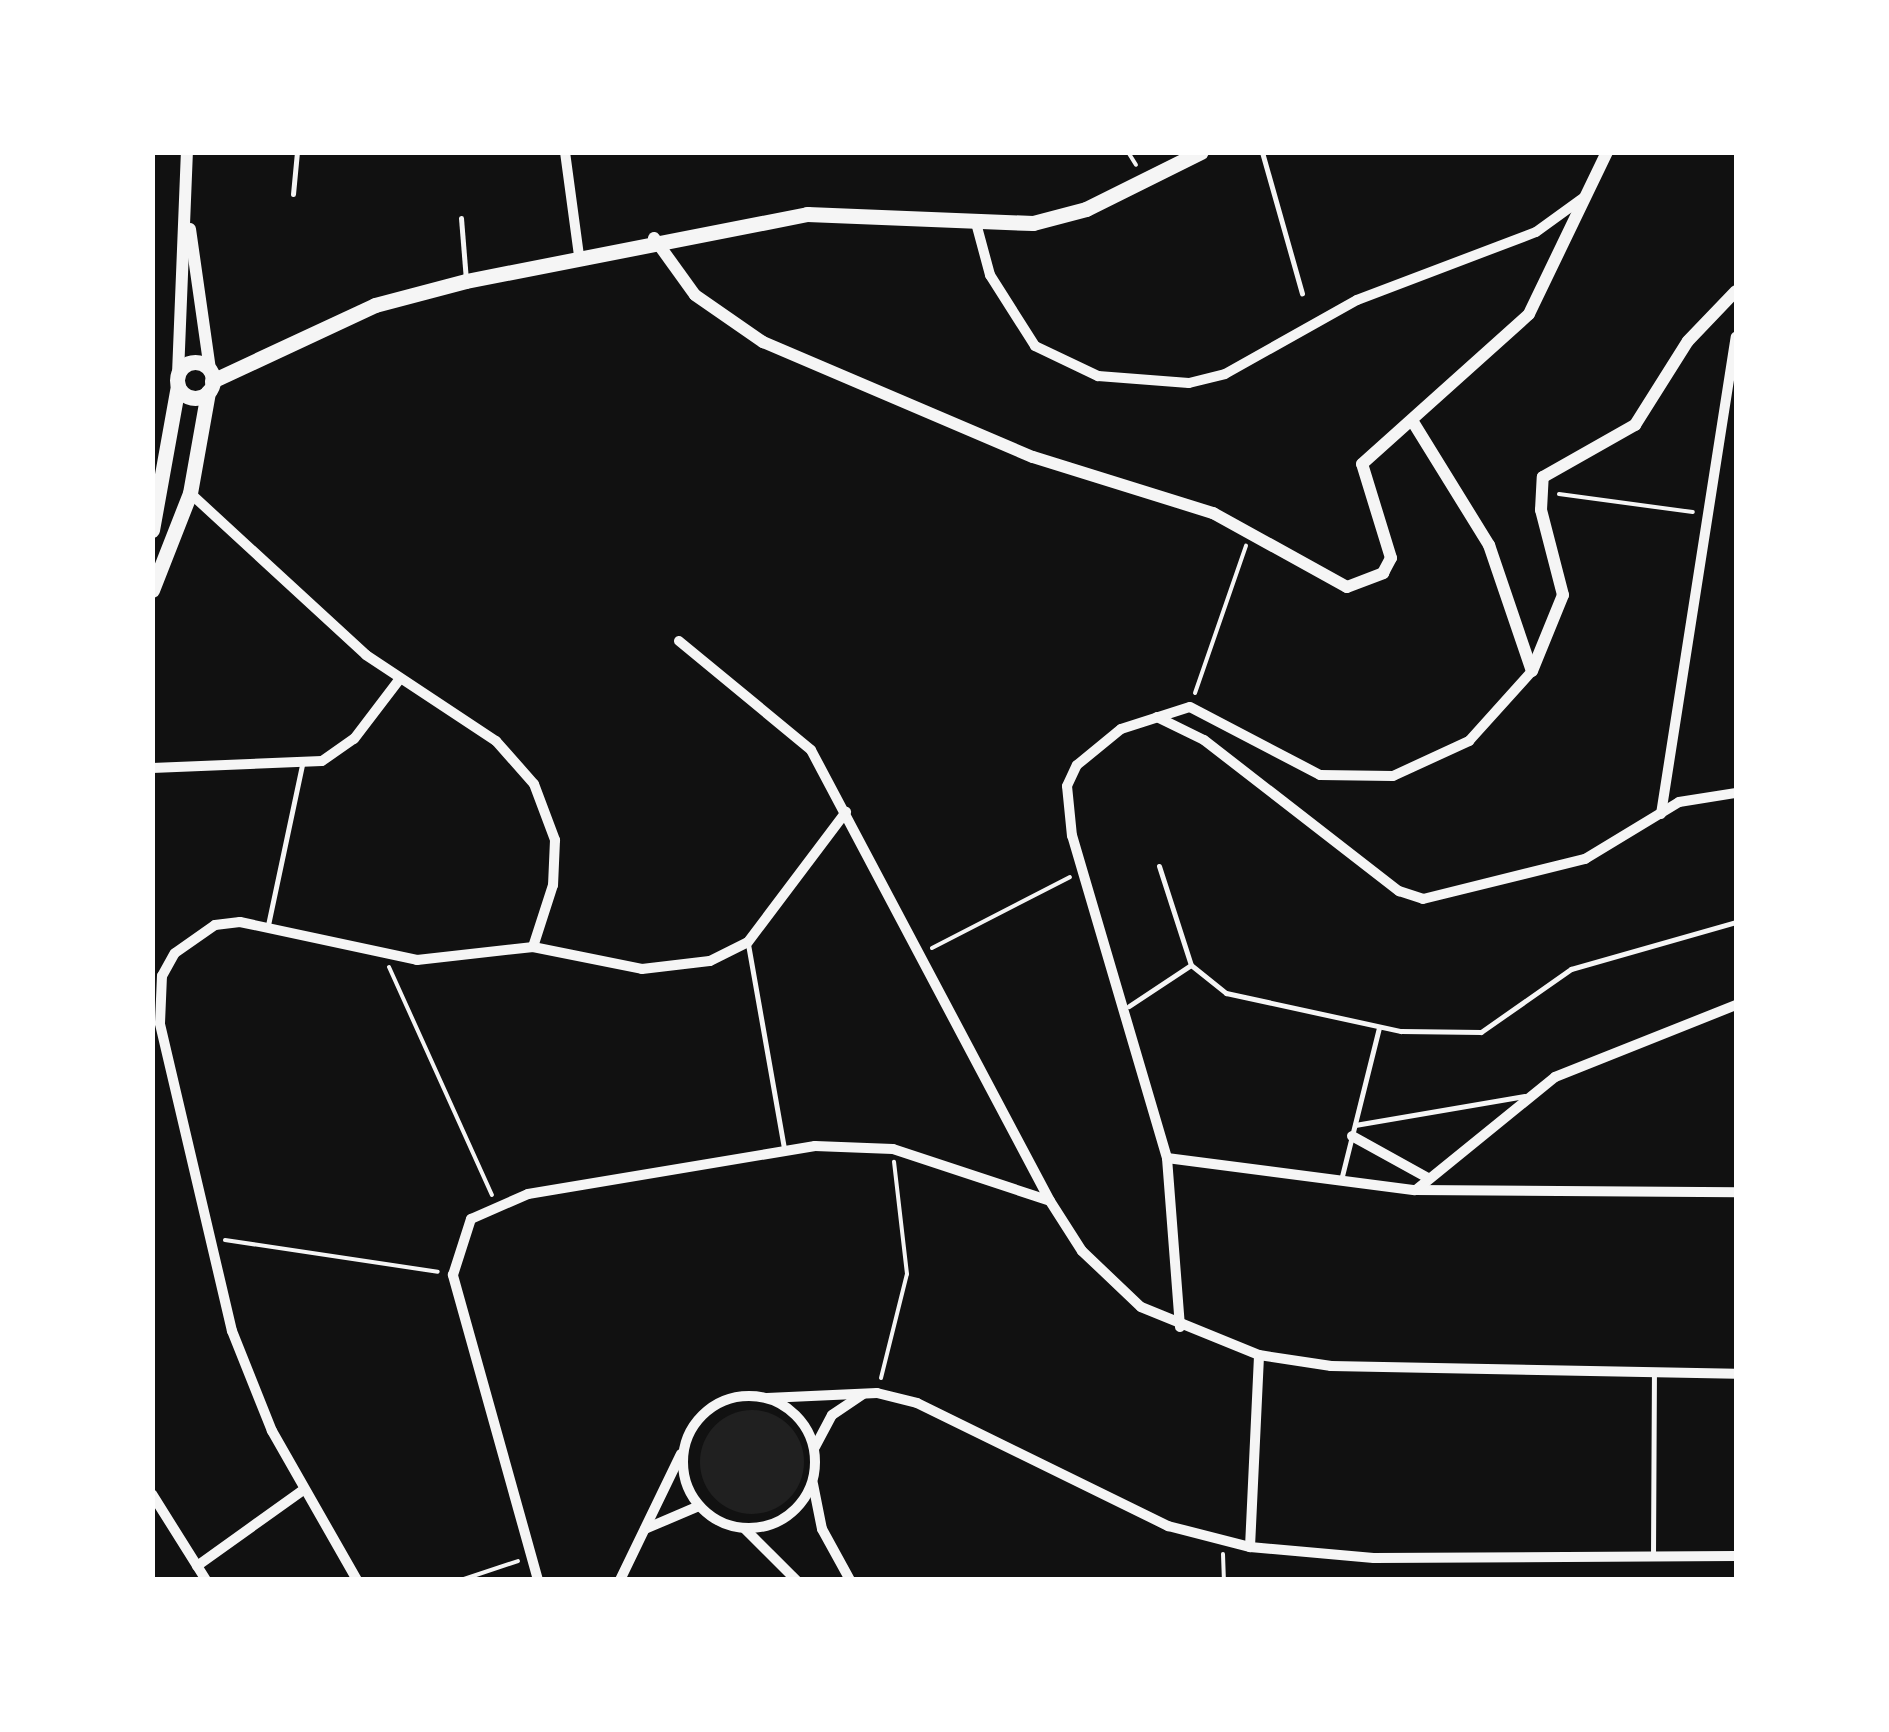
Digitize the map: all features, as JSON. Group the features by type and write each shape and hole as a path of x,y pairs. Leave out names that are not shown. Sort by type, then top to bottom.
{"main road":[{"path":"178,380 191,398 210,381 376,306 654,238 807,214 1033,224 1086,209 1201,152"},
{"path":"152,530 178,380 190,363 210,381"},
{"path":"152,590 190,492 210,381"}],"street":[{"path":"178,380 188,152"},
{"path":"565,152 579,255"},
{"path":"654,238 695,294 763,342 1033,457 1250,533 1326,581 1347,587 1383,573 1389,537 1362,464 1530,314 1607,152"},
{"path":"976,223 990,274 1035,346 1098,376 1189,383 1225,374 1357,300 1536,232 1586,195"},
{"path":"185,196 210,381"},
{"path":"1180,1327 1167,1158 1129,1006 1083,870 1066,786 1092,748 1157,717 1190,707 1320,776 1356,780 1393,776 1469,741 1532,671 1563,595 1540,492 1554,468 1635,425 1688,341 1736,291"},
{"path":"1660,814 1736,337"},
{"path":"1412,422 1489,545 1532,671"},
{"path":"190,492 399,680 496,742 550,813 553,885 533,946"},
{"path":"679,641 789,728 846,812 1050,1201 1114,1288 1180,1327 1259,1354 1331,1366 1736,1374"},
{"path":"152,768 302,765 354,739 399,680"},
{"path":"1157,717 1204,740 1399,891 1423,899 1586,859 1694,797 1736,794"},
{"path":"357,1580 303,1490 249,1377 210,1238 160,1023 162,976 175,953 215,925 268,925 384,956 462,958 533,946 658,968 710,961 748,942 846,812"},
{"path":"1415,1190 1525,1096 1595,1056 1736,1004"},
{"path":"1354,1131 1428,1178"},
{"path":"538,1580 453,1274 459,1237 496,1204 784,1148 893,1149 1050,1201"},
{"path":"1167,1158 1415,1190 1736,1192"},
{"path":"1250,1547 1259,1354"},
{"path":"850,1580 822,1529 812,1484 814,1447 832,1415 872,1392"},
{"path":"620,1580 684,1448 715,1405 872,1392 965,1421 1168,1526 1223,1542 1374,1558 1736,1556"},
{"path":"767,1398 797,1416 814,1447"},
{"path":"684,1448 699,1506"},
{"path":"744,1528 786,1518 812,1484"},
{"path":"197,1566 303,1490"},
{"path":"152,1494 206,1580"},
{"path":"644,1529 699,1506 744,1528 793,1578"}],"lane":[{"path":"293,194 297,152"},
{"path":"1262,152 1302,293"},
{"path":"461,218 466,281"},
{"path":"268,925 302,765"},
{"path":"1160,866 1191,965 1226,993 1379,1028 1481,1032 1571,969 1736,922"},
{"path":"748,942 784,1148"},
{"path":"1129,1006 1191,965"},
{"path":"1341,1182 1379,1028"},
{"path":"1354,1131 1525,1096"},
{"path":"1653,1556 1654,1372"}],"path":[{"path":"1128,152 1138,168"},
{"path":"1540,492 1707,514"},
{"path":"1190,707 1250,533"},
{"path":"923,953 1083,870"},
{"path":"384,956 496,1204"},
{"path":"872,1392 907,1274 893,1149"},
{"path":"210,1238 453,1274"},
{"path":"1223,1542 1224,1580"},
{"path":"461,1580 532,1556"}],"shaded area":[{"path":"752,1410 772,1414 789,1425 800,1442 804,1462 800,1482 789,1499 772,1510 752,1514 732,1510 715,1499 704,1482 700,1462 704,1442 715,1425 732,1414"}]}
